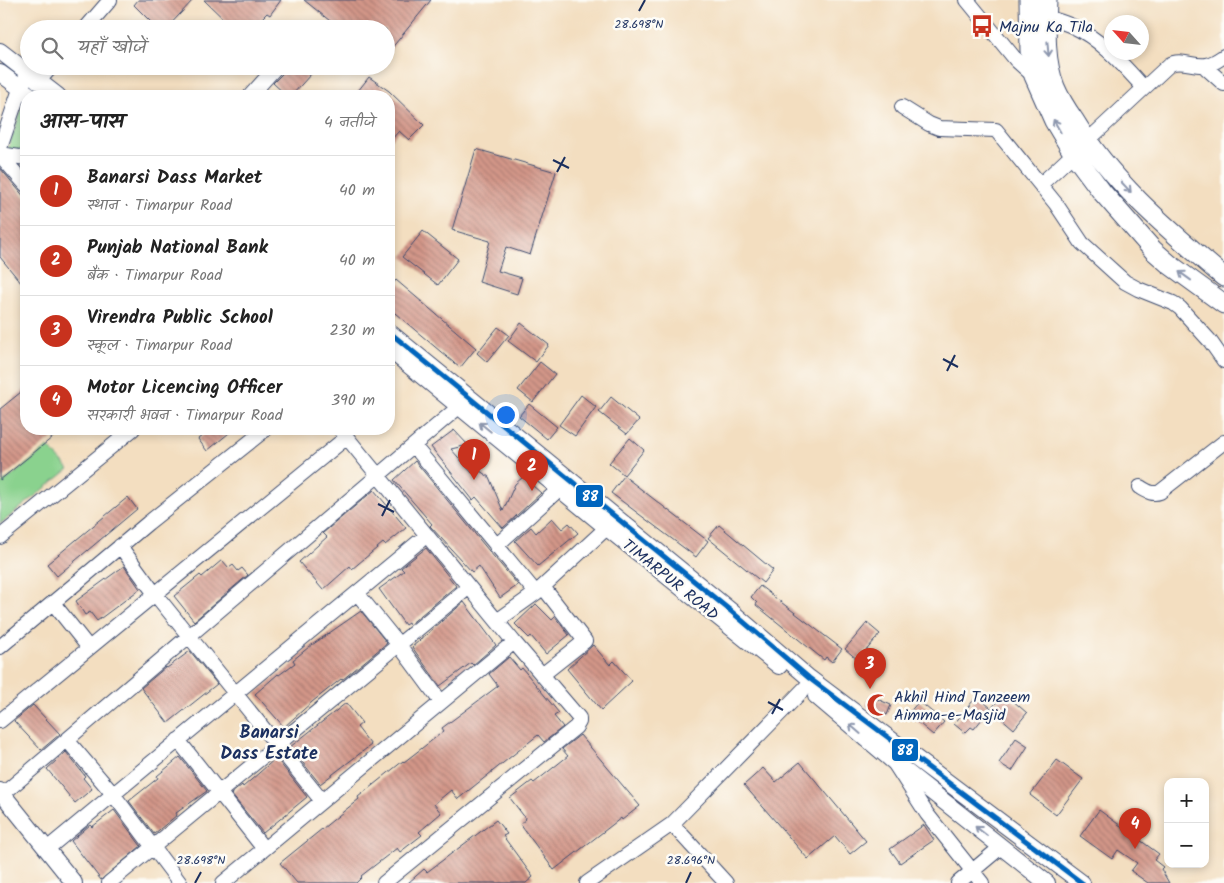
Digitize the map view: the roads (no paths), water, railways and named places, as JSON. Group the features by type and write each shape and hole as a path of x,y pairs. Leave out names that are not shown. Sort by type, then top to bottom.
{"main road":[{"path":"1028,6 1030,52 1034,76 1054,121 1079,147 1118,178 1158,221 1224,277"},
{"path":"1047,9 1047,50 1055,87 1079,147 1102,192 1153,250 1224,304"}],"street":[{"path":"93,20 110,0"},
{"path":"967,0 1016,60 1034,76 1055,87"},
{"path":"1028,6 1047,9 1088,36 1117,59 1144,88"},
{"path":"0,51 20,74"},
{"path":"1041,184 1171,63 1204,66 1224,56"},
{"path":"1204,66 1224,84"},
{"path":"0,73 42,90"},
{"path":"20,75 29,85"},
{"path":"29,85 41,75"},
{"path":"256,90 270,75"},
{"path":"0,148 20,105"},
{"path":"902,107 939,128 996,130 1041,184 1082,243 1125,282 1173,303 1180,308 1210,341 1224,360"},
{"path":"0,154 20,157"},
{"path":"0,154 20,178"},
{"name":"TIMARPUR ROAD","path":"395,338 465,402 612,523 732,612 894,762 1047,883"},
{"name":"TIMARPUR ROAD","path":"395,353 465,402"},
{"path":"74,883 1,792 67,740 465,402"},
{"path":"0,537 126,435"},
{"path":"0,647 120,546 259,435"},
{"path":"0,721 155,594 341,435"},
{"path":"345,435 514,642 579,718 576,727 384,883"},
{"path":"1140,487 1150,493 1156,494 1160,492 1224,442"},
{"path":"414,446 496,546 585,641 542,675"},
{"path":"496,546 565,484"},
{"path":"497,621 539,590 612,523"},
{"path":"47,849 427,535"},
{"path":"120,546 155,594 322,801"},
{"path":"109,883 469,587"},
{"path":"357,593 399,645 441,702"},
{"path":"53,603 89,648"},
{"path":"223,883 514,642"},
{"path":"587,883 672,824 810,684"},
{"name":"TIMARPUR ROAD","path":"810,684 905,750 1082,883"},
{"path":"67,740 112,794 180,883"},
{"path":"178,740 264,850"},
{"path":"905,750 894,762 927,814 982,883"},
{"path":"672,824 726,883"},
{"path":"958,883 1001,847"}],"place":[{"name":"Majnu Ka Tila","path":"982,26"},
{"name":"Banarsi Dass Market","path":"474,480"},
{"name":"Punjab National Bank","path":"532,491"},
{"name":"Virendra Public School","path":"870,689"},
{"name":"Akhil Hind Tanzeem Aimma-e-Masjid","path":"878,705"},
{"name":"Motor Licencing Officer","path":"1135,849"}],"district":[{"name":"Banarsi Dass Estate","path":"269,742"}]}
